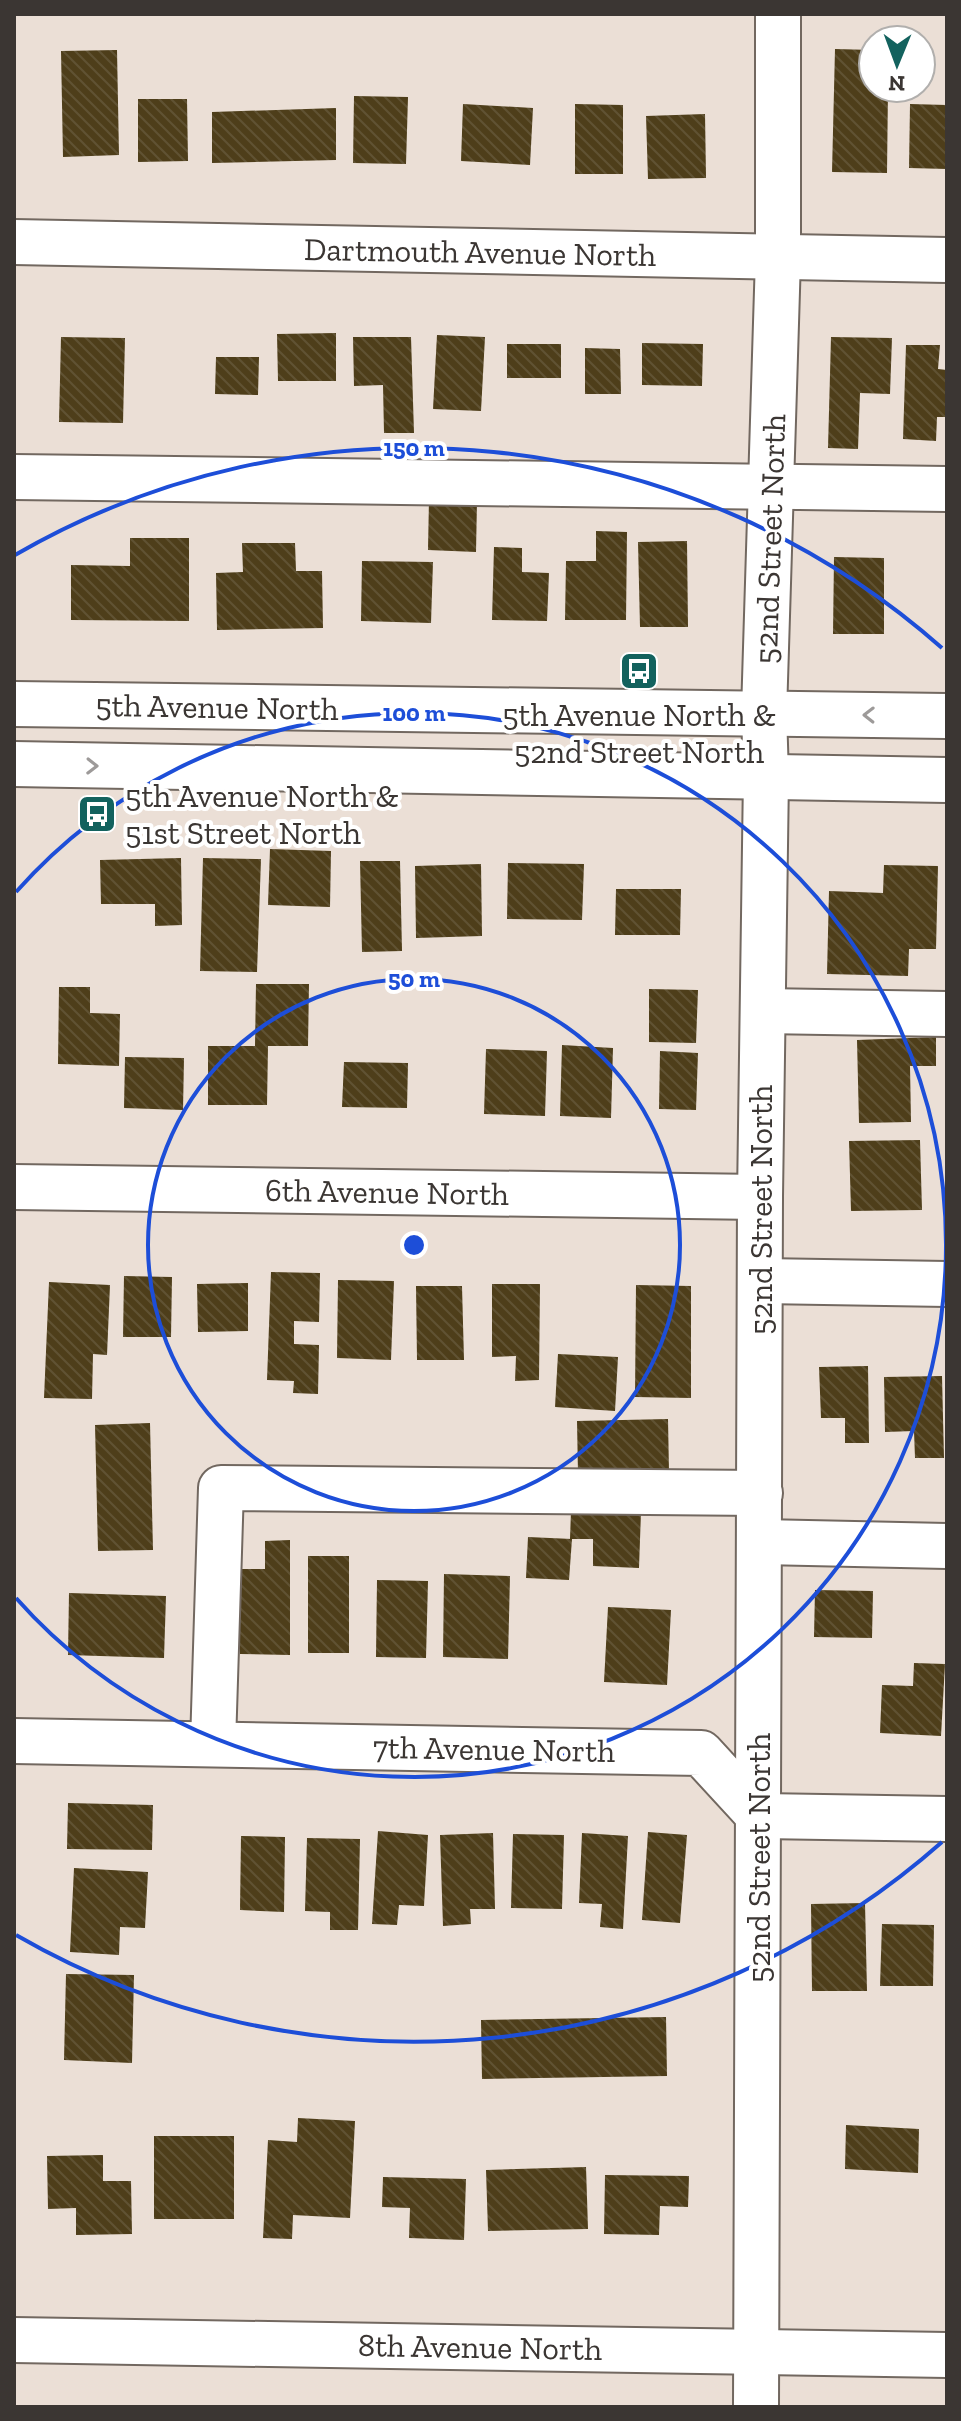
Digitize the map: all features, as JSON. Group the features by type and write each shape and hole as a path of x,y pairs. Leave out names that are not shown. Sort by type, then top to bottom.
{"street":[{"name":"52nd Street North","path":"756,2407 764,713 778,258 778,14"},
{"name":"Dartmouth Avenue North","path":"14,242 947,260"},
{"path":"14,477 947,489"},
{"name":"5th Avenue North","path":"14,704 947,716"},
{"name":"5th Avenue North","path":"14,764 947,780"},
{"path":"763,1011 947,1014"},
{"name":"6th Avenue North","path":"14,1187 760,1197"},
{"path":"760,1281 947,1284"},
{"path":"213,1744 221,1488 760,1493"},
{"path":"760,1542 947,1546"},
{"name":"7th Avenue North","path":"14,1741 701,1753 759,1816"},
{"path":"759,1816 947,1819"},
{"name":"8th Avenue North","path":"14,2340 947,2355"}],"building":[{"path":"835,49 857,50 857,104 888,104 887,173 832,172"},
{"path":"117,50 119,155 63,157 61,51"},
{"path":"354,96 408,97 406,164 353,163"},
{"path":"138,99 187,99 188,161 138,162"},
{"path":"463,104 533,108 530,165 461,161"},
{"path":"575,104 623,105 623,174 575,174"},
{"path":"910,104 947,105 947,169 909,168"},
{"path":"336,108 336,160 212,163 212,112"},
{"path":"705,114 706,178 648,179 646,116"},
{"path":"336,333 336,381 278,381 277,334"},
{"path":"437,335 485,337 481,411 433,409"},
{"path":"61,337 125,338 123,423 59,422"},
{"path":"353,337 411,337 414,433 384,433 383,385 354,386"},
{"path":"831,337 892,338 890,394 860,393 858,449 828,448"},
{"path":"642,343 703,344 702,386 642,385"},
{"path":"507,344 561,344 561,378 507,378"},
{"path":"906,345 940,345 938,369 947,370 947,417 937,417 936,441 903,439"},
{"path":"585,348 620,349 621,394 585,394"},
{"path":"216,357 259,357 258,395 215,394"},
{"path":"429,499 477,501 476,552 428,550"},
{"path":"596,531 627,532 626,620 565,620 566,561 596,561"},
{"path":"130,538 189,538 189,621 71,620 71,565 130,566"},
{"path":"687,541 688,627 640,627 638,542"},
{"path":"242,543 295,543 296,571 322,571 323,628 217,630 216,573 243,572"},
{"path":"494,547 522,548 522,572 549,573 547,621 492,620"},
{"path":"834,557 884,558 884,634 833,634"},
{"path":"362,561 433,562 431,623 361,621"},
{"path":"270,849 331,851 330,907 268,905"},
{"path":"181,858 182,925 155,926 155,904 101,904 100,860"},
{"path":"203,858 261,859 257,972 200,971"},
{"path":"360,861 400,861 402,951 362,952"},
{"path":"508,863 584,864 582,920 507,919"},
{"path":"481,864 482,936 416,938 415,866"},
{"path":"884,865 938,866 936,949 909,949 908,976 827,974 829,891 883,893"},
{"path":"616,889 681,889 680,935 615,935"},
{"path":"256,984 309,984 308,1046 268,1046 267,1105 208,1105 208,1046 255,1046"},
{"path":"59,987 90,987 90,1013 120,1014 119,1066 58,1064"},
{"path":"649,989 698,990 696,1043 649,1042"},
{"path":"936,1037 936,1066 910,1066 911,1122 859,1123 857,1040"},
{"path":"562,1045 613,1048 611,1118 560,1116"},
{"path":"486,1049 547,1051 545,1116 484,1114"},
{"path":"660,1051 698,1053 696,1110 659,1109"},
{"path":"125,1057 184,1058 183,1110 124,1108"},
{"path":"344,1062 408,1063 407,1108 342,1107"},
{"path":"920,1140 922,1210 851,1211 849,1141"},
{"path":"271,1272 320,1273 319,1322 294,1321 294,1344 319,1345 318,1394 293,1393 294,1381 267,1380"},
{"path":"124,1276 172,1277 171,1337 123,1337"},
{"path":"338,1280 394,1281 391,1360 337,1358"},
{"path":"49,1282 110,1285 107,1355 93,1354 92,1399 44,1398"},
{"path":"248,1283 248,1331 198,1332 197,1284"},
{"path":"492,1284 540,1284 539,1380 515,1381 516,1356 492,1357"},
{"path":"636,1285 691,1286 691,1398 635,1397"},
{"path":"416,1286 462,1286 464,1360 417,1360"},
{"path":"558,1354 618,1357 615,1411 555,1407"},
{"path":"868,1366 869,1443 845,1443 845,1418 821,1418 819,1367"},
{"path":"942,1376 944,1458 915,1458 914,1431 885,1432 884,1377"},
{"path":"668,1419 669,1472 578,1474 577,1421"},
{"path":"150,1423 153,1550 98,1551 95,1425"},
{"path":"571,1511 641,1512 639,1568 593,1566 593,1539 570,1539"},
{"path":"528,1537 572,1539 569,1580 526,1578"},
{"path":"290,1540 290,1655 240,1654 240,1569 265,1569 265,1541"},
{"path":"308,1556 349,1556 349,1653 308,1653"},
{"path":"444,1574 510,1576 508,1659 443,1657"},
{"path":"377,1580 428,1581 426,1658 376,1657"},
{"path":"815,1590 873,1591 872,1638 814,1637"},
{"path":"69,1593 166,1596 164,1658 68,1655"},
{"path":"608,1607 671,1610 667,1685 604,1682"},
{"path":"914,1663 945,1664 941,1736 880,1733 882,1685 913,1686"},
{"path":"68,1803 153,1805 152,1850 67,1849"},
{"path":"378,1831 428,1835 424,1906 399,1905 397,1925 372,1924"},
{"path":"648,1832 687,1835 680,1923 642,1920"},
{"path":"493,1833 495,1909 470,1909 471,1924 443,1926 440,1835"},
{"path":"582,1833 628,1836 623,1929 600,1927 602,1904 579,1903"},
{"path":"513,1834 564,1835 562,1909 511,1908"},
{"path":"241,1836 285,1837 284,1912 240,1910"},
{"path":"307,1838 360,1839 358,1930 330,1930 330,1912 305,1911"},
{"path":"74,1868 148,1872 145,1928 120,1927 119,1955 70,1952"},
{"path":"865,1903 867,1991 812,1991 811,1904"},
{"path":"882,1924 934,1925 933,1986 880,1986"},
{"path":"66,1974 134,1975 132,2063 64,2060"},
{"path":"666,2017 667,2076 482,2079 481,2020"},
{"path":"298,2118 355,2121 350,2218 293,2215 292,2239 263,2238 268,2140 297,2142"},
{"path":"846,2125 919,2129 918,2173 845,2169"},
{"path":"154,2136 234,2136 234,2219 154,2219"},
{"path":"103,2155 103,2181 131,2181 132,2234 76,2235 76,2208 48,2209 47,2156"},
{"path":"586,2167 588,2229 488,2231 486,2170"},
{"path":"605,2175 689,2176 688,2207 660,2206 659,2235 604,2234"},
{"path":"383,2177 466,2179 464,2240 409,2238 410,2208 382,2207"}],"place":[{"name":"5th Avenue North & 52nd Street North","path":"639,671"},
{"name":"5th Avenue North & 51st Street North","path":"97,814"}]}
